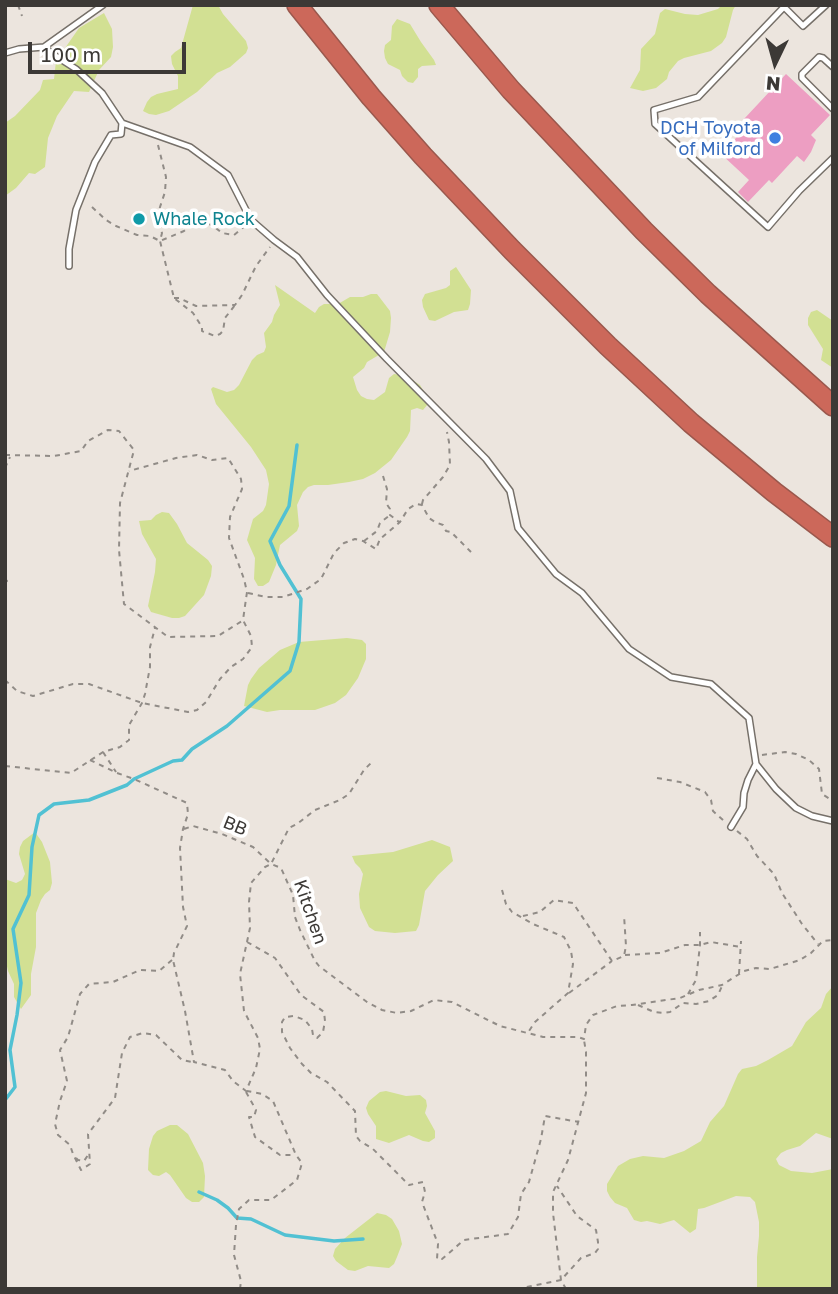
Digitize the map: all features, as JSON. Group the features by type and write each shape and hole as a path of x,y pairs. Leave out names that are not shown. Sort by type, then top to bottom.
{"highway":[{"path":"297,5 371,97 521,260 691,423 833,537"},
{"path":"439,5 511,90 644,231 708,294 833,406"}],"lane":[{"path":"5,53 44,47 103,5"},
{"path":"826,5 803,26 784,7 698,97 654,110 655,124 768,227 833,158"},
{"path":"44,47 76,69 102,93 122,123 190,147 228,175 251,220 297,257 327,295 486,459 510,491 518,528 556,574 582,593 629,649 671,677 711,684 749,718 756,762 776,789 796,808 812,816 833,821"},
{"path":"833,67 819,57 802,74 802,78 833,109"},
{"path":"69,266 76,209 95,162 111,135 121,134 122,123"},
{"path":"731,827 743,807 744,793 756,762"}],"path":[{"path":"18,5 22,16"},
{"path":"156,134 166,177 157,221 162,233 160,241 174,298 193,313 202,331 215,336 223,331 225,318 242,295 256,266 274,240"},
{"path":"92,207 116,226 160,241 202,222 212,225 222,233 234,235 251,220"},
{"path":"174,298 197,306 235,305"},
{"path":"446,418 450,465 422,505 429,518 443,525 446,531 450,531 471,552"},
{"path":"5,455 54,456 80,452 88,441 108,430 119,431 134,450 120,503 119,550 124,604 168,637 218,636 243,620"},
{"path":"5,680 17,691 33,696 73,684 89,684 142,704 188,712 197,710 206,702 220,679 243,659 252,647 251,636 243,620 247,592 229,538 230,517 242,489 241,479 228,458 212,460 197,455 128,471"},
{"path":"5,468 10,456"},
{"path":"383,476 390,515"},
{"path":"247,592 266,597 283,597 306,589 321,579 334,553 344,543 355,539 376,550 380,539 400,522 408,509 422,505"},
{"path":"390,515 400,522"},
{"path":"363,541 377,531 380,523 390,515"},
{"path":"5,766 71,773 103,752 120,747 129,740 129,725 142,704 155,627"},
{"path":"103,752 117,773"},
{"path":"756,762 762,755 785,752 809,760 819,769 822,794 833,801"},
{"path":"90,760 187,803 188,814 180,848 183,907 187,926 173,960 194,1062"},
{"path":"246,1091 256,1068 260,1049 258,1038 244,1011 240,974 250,928 251,883 271,864 289,828 315,810 349,794 372,762"},
{"path":"657,778 680,782 705,792 711,800 713,811 747,839 757,856 774,874 782,893 819,945"},
{"name":"BB","path":"183,829 193,826 222,834 253,847 271,864"},
{"name":"Kitchen","path":"271,864 281,868 293,895 295,917 319,967 367,1002 382,1010 397,1013 411,1011 434,1000 452,1002 500,1026 527,1034 584,1039"},
{"path":"502,890 506,904 512,912 533,925 564,937 573,964 568,993"},
{"path":"522,916 540,912 554,900 573,903 612,961"},
{"path":"624,915 624,956"},
{"path":"688,995 696,980 699,932"},
{"path":"566,1289 561,1280 553,1192 568,1160 586,1093 584,1039 586,1025 593,1015 617,1006 680,998 722,985 744,971 770,969 792,963 811,953 823,941 833,940"},
{"path":"739,974 741,941"},
{"path":"247,942 275,958 300,995 324,1012 323,1032 317,1038 305,1020 293,1016 285,1017 282,1032 290,1048 310,1073 327,1082 355,1111 356,1136 360,1141 373,1149 409,1185 423,1182 425,1192 422,1202 438,1244 437,1259 442,1259 464,1240 508,1234 518,1217 521,1194 532,1171 545,1116 579,1122"},
{"path":"527,1034 535,1022 568,993 612,961 624,956 660,953 685,945 711,942 741,947"},
{"path":"173,960 159,971 140,970 113,982 89,984 80,994 68,1037 60,1050 67,1081 55,1124 58,1135 70,1144 80,1170 90,1164 88,1134 115,1098 122,1053 130,1037 143,1033 156,1035 182,1059 225,1070 233,1081 246,1091 256,1110 254,1117 249,1117 255,1138 280,1155 296,1155"},
{"path":"637,1004 654,1012 670,1012 683,1003 709,1001 718,995 722,985"},
{"path":"240,1289 241,1281 234,1255 239,1209 249,1200 271,1200 297,1180 302,1163 273,1101 262,1094 246,1091"},
{"path":"72,1154 78,1160 84,1161 89,1153"},
{"path":"517,1289 561,1280 581,1258 595,1254 598,1249 596,1230 577,1216 556,1184"}],"green space":[{"path":"193,5 218,5 246,41 246,53 169,111 149,114 143,111 151,97 178,89 178,76 171,56 181,48"},
{"path":"722,5 736,5 722,43 711,51 678,61 667,79 656,88 643,91 630,88 640,70 641,49 655,34 660,13 665,9 698,15 718,9"},
{"path":"104,13 112,29 111,57 99,70 89,92 74,91 57,116 48,138 45,167 35,174 29,173 5,196 5,123 40,90 43,80 54,79 56,61 79,28"},
{"path":"397,19 410,24 436,65 418,69 418,77 413,83 408,82 400,70 388,64 385,58 385,45 391,40 392,26"},
{"path":"456,267 471,290 468,310 454,312 435,321 429,320 423,307 425,294 450,285 450,271"},
{"path":"275,285 315,313 324,304 338,304 350,297 377,294 390,311 390,332 384,352 367,362 353,377 357,390 361,396 374,400 385,392 389,378 394,374 401,375 420,385 428,404 423,410 411,410 407,437 391,460 375,473 349,482 314,485 303,492 297,505 297,531 280,545 269,582 258,586 254,579 255,558 247,540 253,519 266,505 269,484 266,470 216,404 211,389 213,387 227,392 234,390 252,360 264,352 264,333 280,305"},
{"path":"817,310 833,321 833,368 821,360 823,349 808,325 811,312"},
{"path":"162,512 169,513 187,543 212,566 204,595 185,616 179,618 151,612 148,606 156,559 142,534 139,521 151,520"},
{"path":"347,638 362,640 366,644 366,659 358,678 346,695 335,703 315,710 267,712 244,706 251,679 259,668 280,650 299,642"},
{"path":"35,832 50,862 52,883 36,913 31,995 21,1009 14,997 14,984 5,957 5,879 16,883 22,880 25,874 19,854 20,847 23,841"},
{"path":"432,840 450,847 453,861 425,891 416,931 395,933 375,931 369,927 360,908 359,894 363,874 352,856 393,852"},
{"path":"833,986 833,1139 816,1133 800,1146 781,1153 776,1159 779,1165 791,1171 812,1173 833,1169 833,1289 757,1289 759,1222 755,1202 750,1197 736,1196 698,1209 696,1229 690,1233 674,1220 660,1224 634,1220 627,1208 615,1203 610,1197 607,1184 618,1166 630,1159 643,1156 664,1158 701,1141 710,1122 724,1106 742,1069 756,1066 792,1046 806,1022 821,1008 826,994"},
{"path":"380,1092 406,1096 420,1095 426,1100 425,1113 435,1131 435,1138 429,1142 409,1135 389,1143 376,1139 376,1126 366,1108 369,1101"},
{"path":"170,1125 177,1125 188,1134 203,1163 204,1197 199,1202 186,1198 166,1172 159,1176 148,1170 153,1136"},
{"path":"377,1213 392,1219 399,1231 402,1244 394,1264 389,1268 368,1266 355,1271 348,1270 336,1261 333,1256 335,1249"}],"building":[{"name":"DCH Toyota of Milford","path":"786,74 830,115 811,135 816,140 804,162 797,156 772,183 769,180 748,202 738,192 749,180 721,154 749,124 744,119"}],"waterway":[{"path":"5,1100 15,1087 10,1050 21,983 13,929 29,895 32,847 39,815 54,804 89,800 127,785 173,761 182,760 192,749 227,726 290,671 299,642 301,599 280,565 270,541 289,506 297,445"},
{"path":"199,1192 217,1200 237,1218 251,1219 285,1235 334,1241 363,1239"}],"place":[{"name":"DCH Toyota of Milford","path":"775,138"},
{"name":"Whale Rock","path":"139,219"}]}
